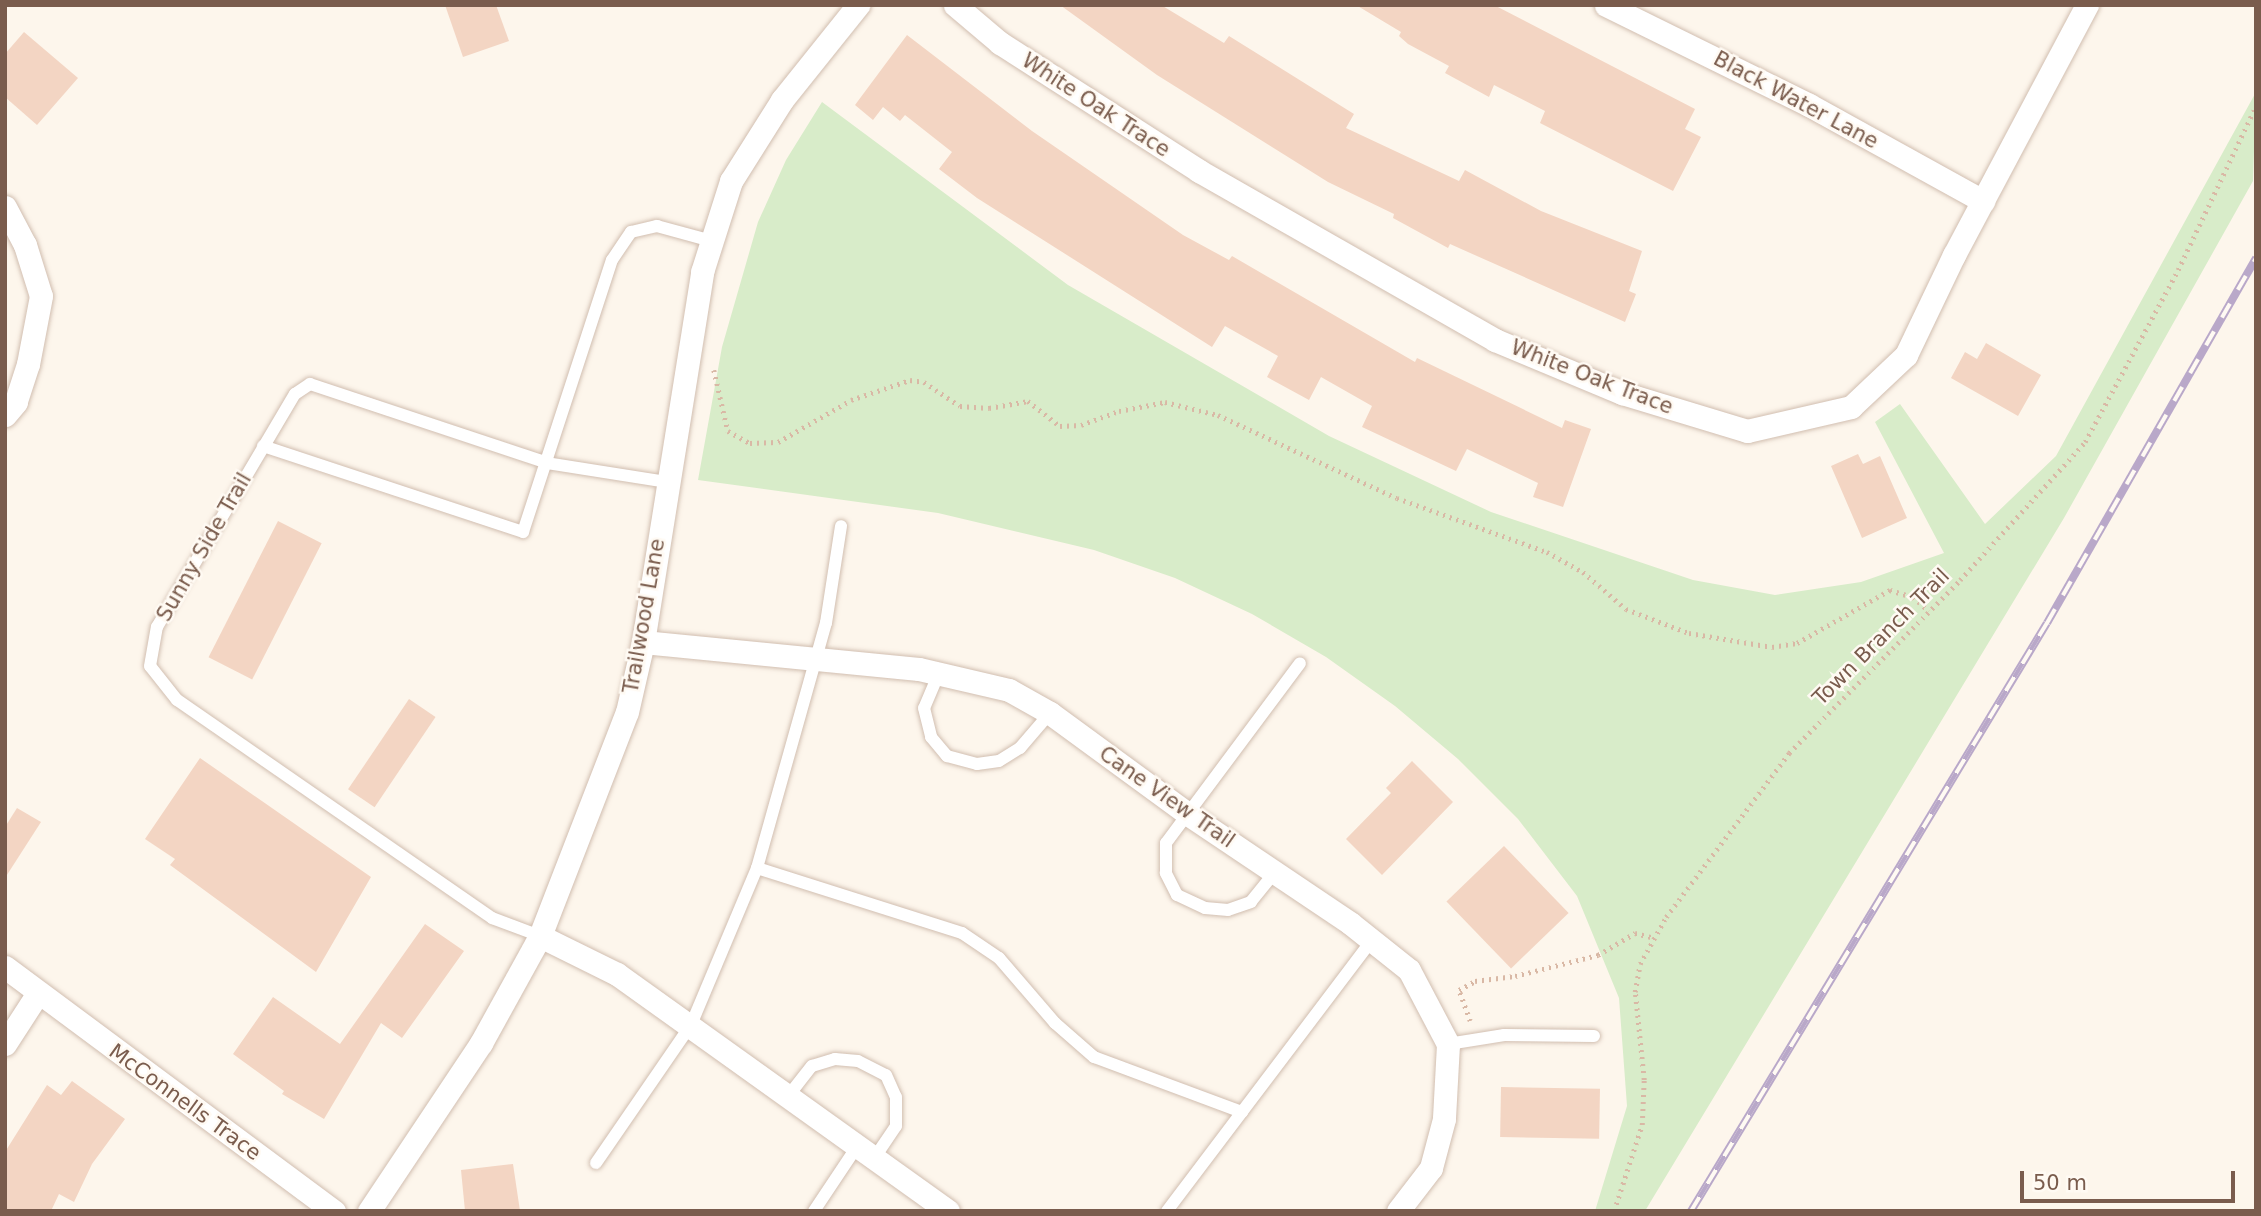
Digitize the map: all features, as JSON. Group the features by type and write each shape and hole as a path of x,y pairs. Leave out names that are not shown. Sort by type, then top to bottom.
{"street":[{"name":"Trailwood Lane","path":"369,1211 481,1043 540,936 627,712 643,642 688,346 712,241 731,181 782,100 858,5"},
{"name":"White Oak Trace","path":"955,5 1000,43 1199,171 1495,340 1622,393 1748,431 1851,407 1906,355 1983,201 2087,5"},
{"name":"Black Water Lane","path":"1606,5 1809,105 1983,201"},
{"path":"5,207 25,245 41,296 28,364 16,402 5,415"},
{"name":"Cane View Trail","path":"643,642 939,673 1009,690 1050,713 1188,814 1372,940 1409,970 1448,1044"},
{"path":"540,936 617,974 948,1211"},
{"name":"McConnells Trace","path":"5,967 334,1211"},
{"path":"5,1044 38,993"},
{"path":"1398,1211 1431,1168 1444,1119 1448,1044"}],"lane":[{"path":"263,446 523,532 612,260 631,232 656,226 712,241"},
{"name":"Sunny Side Trail","path":"540,936 492,918 177,700 150,666 157,627 295,394 310,384 547,463 667,482"},
{"path":"596,1163 691,1025 757,868 813,659 826,623 841,526"},
{"path":"1275,872 1251,902 1228,910 1205,908 1177,895 1166,873 1166,843 1300,663"},
{"path":"939,673 924,708 931,737 947,756 977,764 999,761 1020,748 1050,713"},
{"path":"757,868 962,933 999,958 1055,1023 1094,1057 1242,1112"},
{"path":"1167,1211 1372,940"},
{"path":"1448,1044 1477,1037 1594,1036"},
{"path":"789,1095 811,1066 835,1059 858,1061 886,1074 896,1097 896,1126 866,1151 814,1211"}],"path":[{"name":"Town Branch Trail","path":"1614,1211 1642,1125 1644,1080 1634,992 1640,964 1655,938 1735,820 1789,752 1929,611 2085,442 2178,270 2256,106"},
{"path":"688,346 712,349 728,431 750,443 778,442 851,400 910,380 924,382 960,406 989,408 1028,401 1060,426 1082,425 1119,411 1165,402 1219,415 1397,498 1547,552 1583,572 1626,609 1689,633 1772,647 1797,643 1890,590 1913,597 1929,611"},
{"path":"1477,1037 1459,989 1495,976 1515,976 1598,955 1635,933 1655,938"}],"green space":[{"path":"2256,92 2253,181 2064,518 1645,1211 1595,1211 1627,1106 1619,998 1577,896 1518,819 1458,759 1395,706 1326,657 1252,614 1175,578 1094,550 938,513 698,480 722,347 758,222 786,160 822,102 1068,285 1329,436 1491,512 1693,580 1775,595 1861,582 1944,553 1875,422 1900,404 1985,524 2056,456"}],"building":[{"path":"445,5 496,5 509,41 463,57"},
{"path":"1060,5 1161,5 1224,43 1229,36 1354,114 1346,128 1459,181 1465,170 1541,211 1642,251 1629,291 1636,294 1625,322 1450,244 1448,248 1393,218 1394,214 1328,182 1157,75"},
{"path":"1356,5 1494,5 1695,109 1685,129 1701,137 1673,191 1540,123 1545,111 1494,85 1489,97 1445,73 1449,66 1408,44 1399,36 1401,32"},
{"path":"24,32 78,78 37,125 5,97 5,54"},
{"path":"907,35 1032,131 1183,235 1229,260 1232,256 1415,362 1417,358 1562,428 1565,420 1591,429 1563,507 1533,497 1538,483 1467,449 1456,471 1362,427 1372,406 1321,377 1309,400 1267,377 1278,356 1225,326 1212,347 977,198 939,169 952,152 905,115 900,121 883,107 873,120 855,105"},
{"path":"1986,343 2041,375 2018,416 1951,378 1965,352 1977,359"},
{"path":"1858,454 1863,464 1880,456 1907,518 1862,538 1831,466"},
{"path":"278,521 322,543 252,680 209,657"},
{"path":"409,699 436,717 375,807 348,789"},
{"path":"200,758 371,877 316,972 170,865 175,859 145,839"},
{"path":"1412,761 1453,802 1382,875 1346,839 1391,793 1386,788"},
{"path":"17,808 41,822 5,878 5,827"},
{"path":"1504,846 1569,913 1511,968 1446,902"},
{"path":"425,924 464,951 402,1038 381,1023 324,1119 282,1094 284,1091 233,1054 273,997 340,1044"},
{"path":"72,1081 125,1119 92,1164 74,1202 59,1194 51,1211 5,1211 5,1152 47,1085 61,1095"},
{"path":"1501,1087 1600,1089 1599,1139 1500,1137"},
{"path":"513,1164 520,1211 465,1211 461,1170"}],"railway":[{"path":"1691,1211 2047,623 2256,258"}]}
